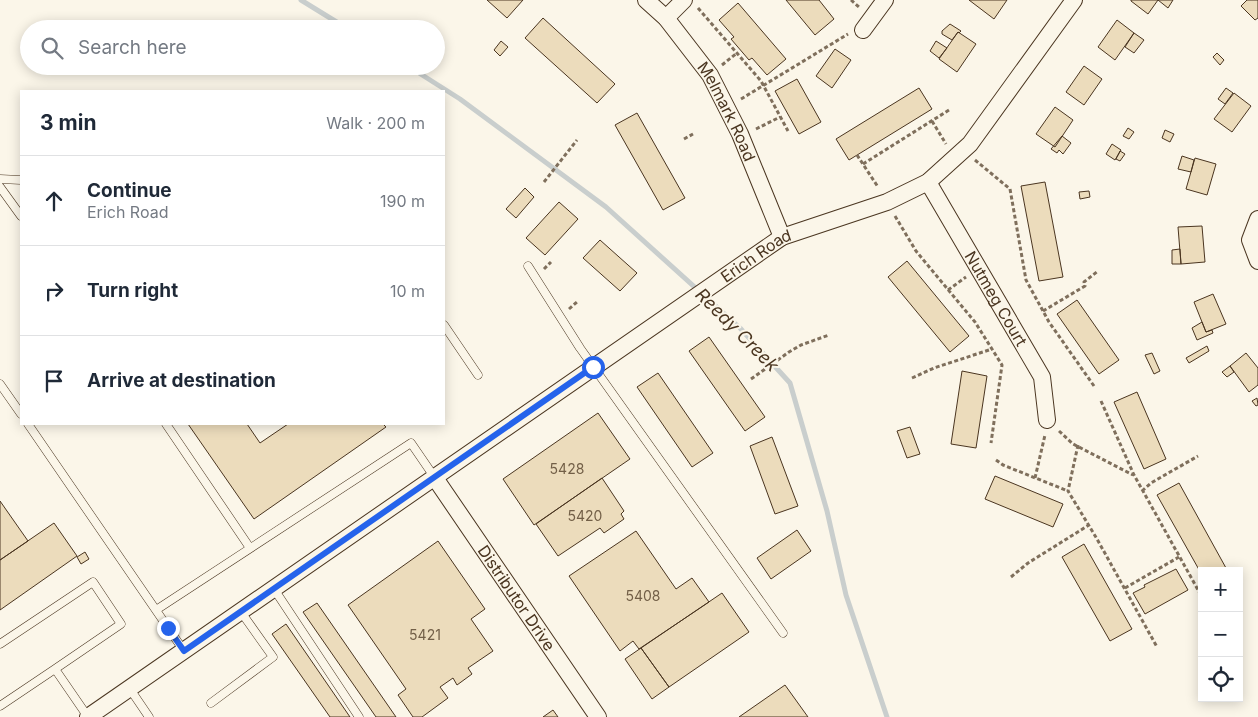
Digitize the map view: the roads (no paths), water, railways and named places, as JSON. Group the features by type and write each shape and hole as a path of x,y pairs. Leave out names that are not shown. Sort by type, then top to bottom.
{"street":[{"name":"Melmark Road","path":"646,0 666,18 710,75 740,134 782,237"},
{"path":"864,30 884,0"},
{"name":"Erich Road","path":"88,717 782,237 886,202 928,182 970,144 1074,0"},
{"path":"666,18 691,4"},
{"name":"Nutmeg Court","path":"928,182 1042,377 1047,420"},
{"path":"1258,219 1250,240 1258,261"},
{"name":"Distributor Drive","path":"435,478 598,717"}],"lane":[{"path":"0,179 20,180"},
{"path":"0,187 20,215"},
{"path":"528,266 593,367 783,633"},
{"path":"445,326 478,375"},
{"path":"0,384 20,413"},
{"path":"29,425 184,651"},
{"path":"167,425 250,548"},
{"path":"156,610 411,443 435,478"},
{"path":"0,644 93,582 121,624 0,706"},
{"path":"274,589 358,717"},
{"path":"211,703 273,657 241,612"},
{"path":"55,669 88,717"},
{"path":"130,689 149,717"}],"waterway":[{"name":"Reedy Creek","path":"301,0 333,20"},
{"name":"Reedy Creek","path":"422,75 460,99 606,207 740,328 790,383 827,511 846,595 887,717"}]}
